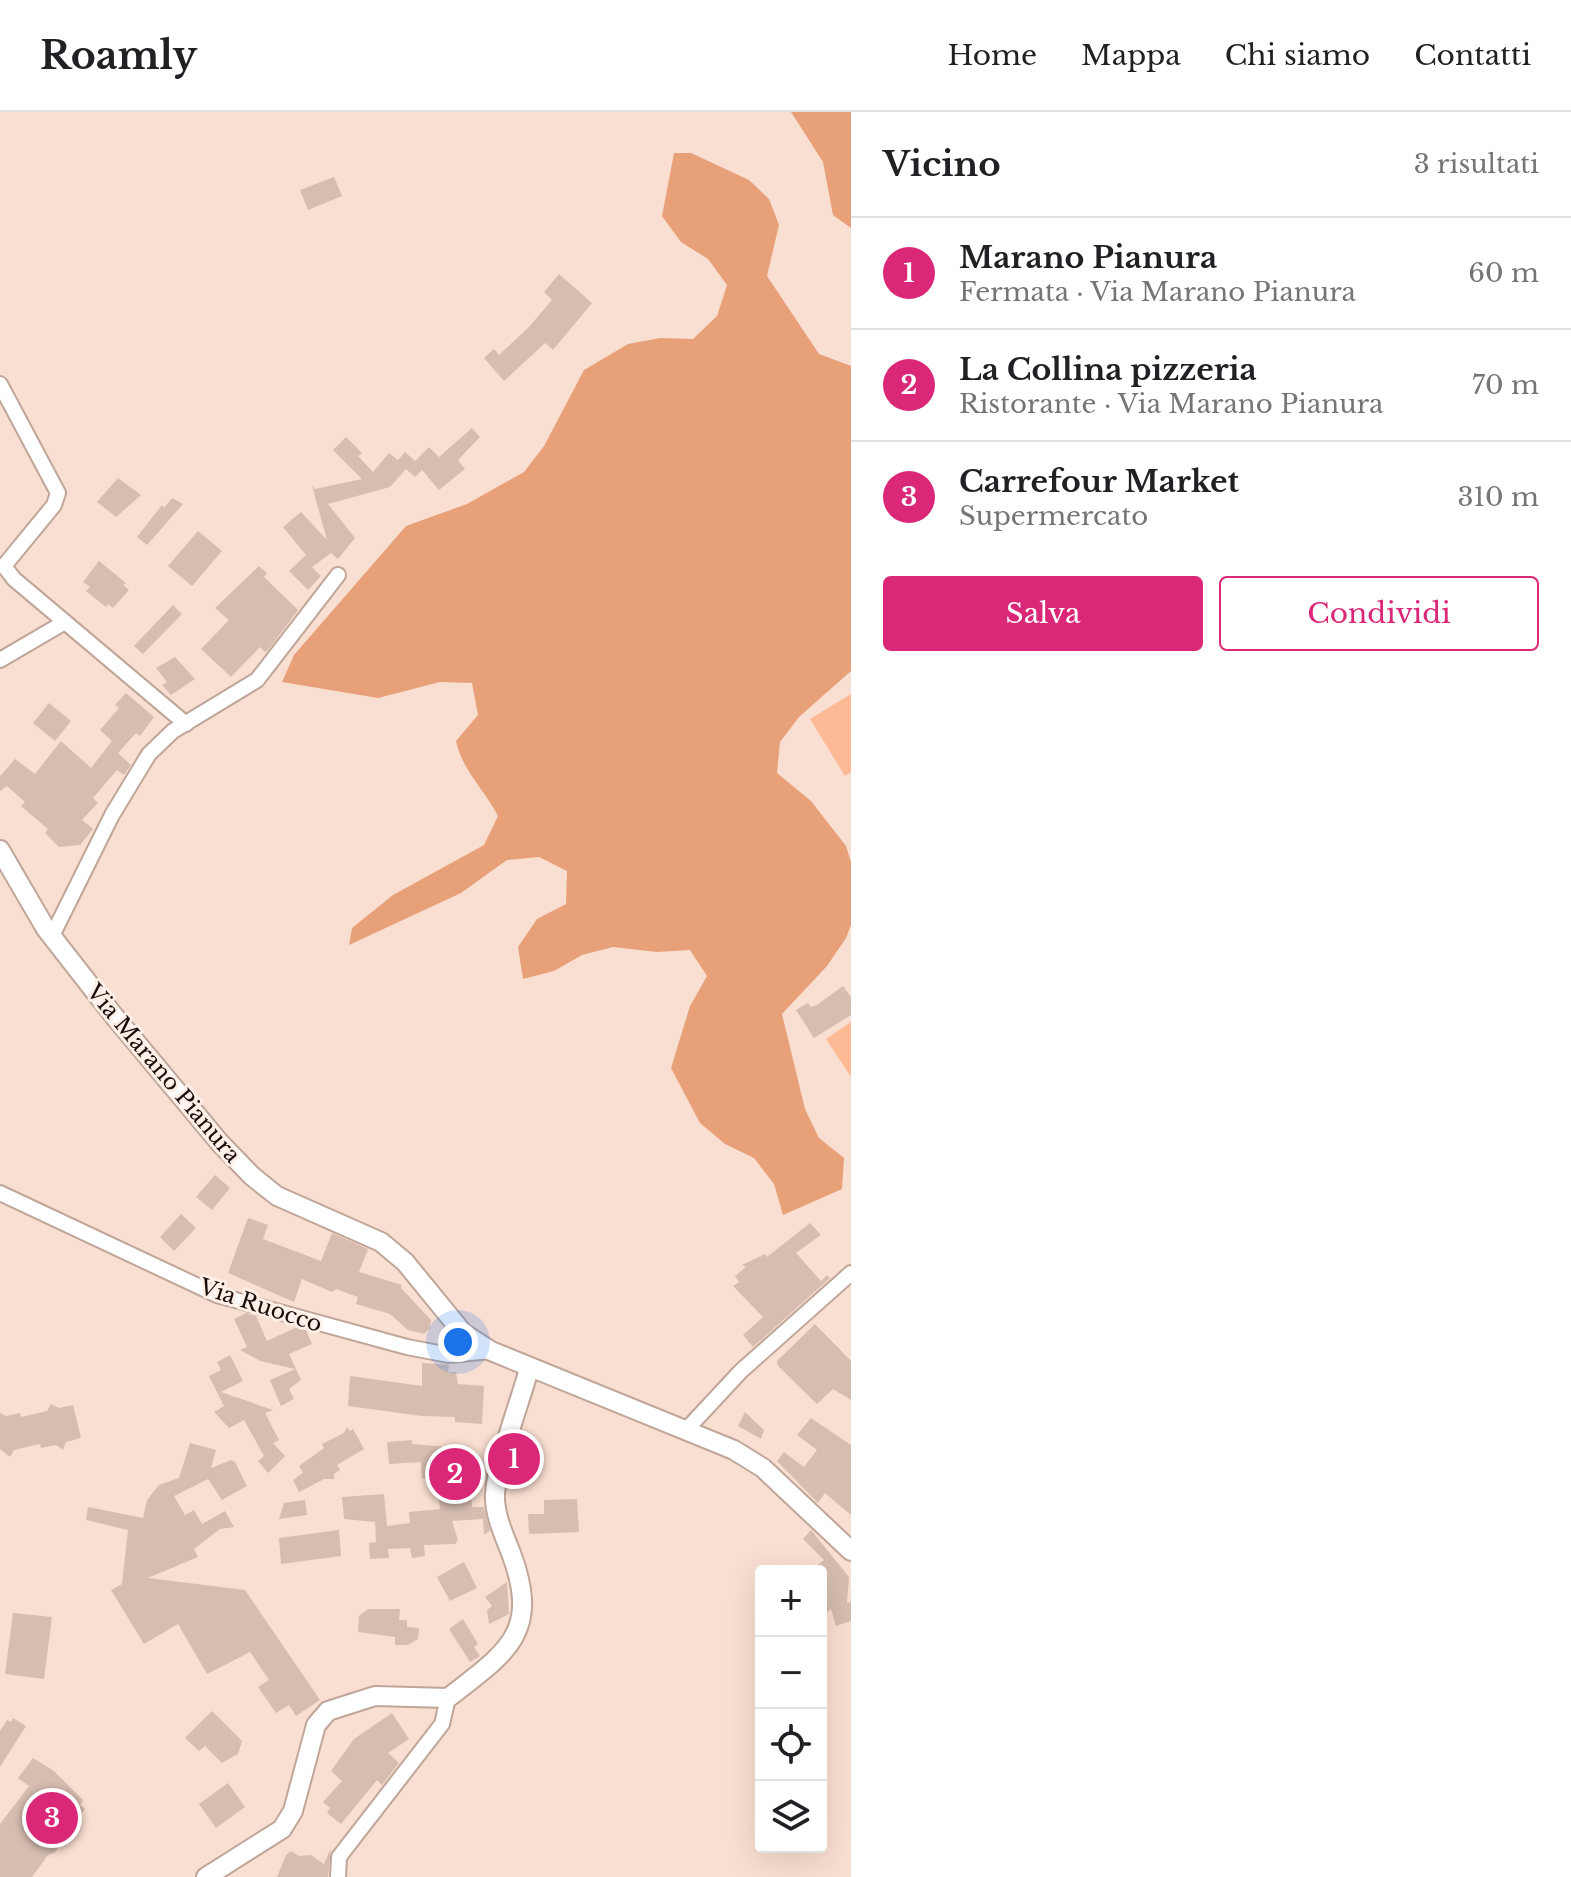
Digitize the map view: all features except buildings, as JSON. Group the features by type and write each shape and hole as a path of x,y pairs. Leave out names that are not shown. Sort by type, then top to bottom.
{"street":[{"path":"0,384 58,493 54,505 4,566 14,579 186,724"},
{"path":"52,936 130,784 149,754 186,724 257,680 338,575"},
{"path":"0,660 65,622"},
{"name":"Via Marano Pianura","path":"0,850 52,936 123,1028 252,1176 277,1196 381,1242 405,1262 463,1333 491,1351 529,1369 687,1429 734,1450 760,1466 851,1551"},
{"name":"Via Ruocco","path":"0,1193 217,1295 407,1347 449,1355 491,1351"},
{"path":"687,1429 741,1371 851,1273"},
{"path":"338,1877 339,1857 442,1724 448,1698 508,1647 524,1609 523,1584 500,1524 495,1493 529,1369"},
{"path":"206,1877 282,1829 293,1811 316,1725 328,1711 343,1703 375,1696 448,1698"}],"shaded area":[{"path":"791,112 851,112 851,228 833,215 823,162"},
{"path":"674,153 691,153 749,180 769,199 779,225 767,276 819,354 851,366 851,671 799,717 780,742 777,773 811,801 846,846 851,862 851,925 846,938 827,966 782,1014 805,1109 819,1138 844,1158 842,1189 783,1215 774,1184 754,1158 725,1144 700,1123 671,1068 690,1006 707,976 690,950 657,952 613,947 582,955 554,971 523,979 518,947 537,919 566,904 567,871 539,857 507,860 461,893 349,945 352,928 393,895 484,845 498,816 468,770 456,741 478,715 472,683 440,682 378,698 282,682 294,655 406,526 467,504 524,472 544,446 584,370 628,344 660,338 693,339 717,316 727,285 708,259 681,242 662,216"},
{"path":"851,694 851,772 845,776 810,719"},
{"path":"851,1022 851,1077 826,1039"}],"place":[{"name":"Marano Pianura","path":"514,1459"},
{"name":"La Collina pizzeria","path":"455,1474"},
{"name":"Carrefour Market","path":"52,1818"}]}
